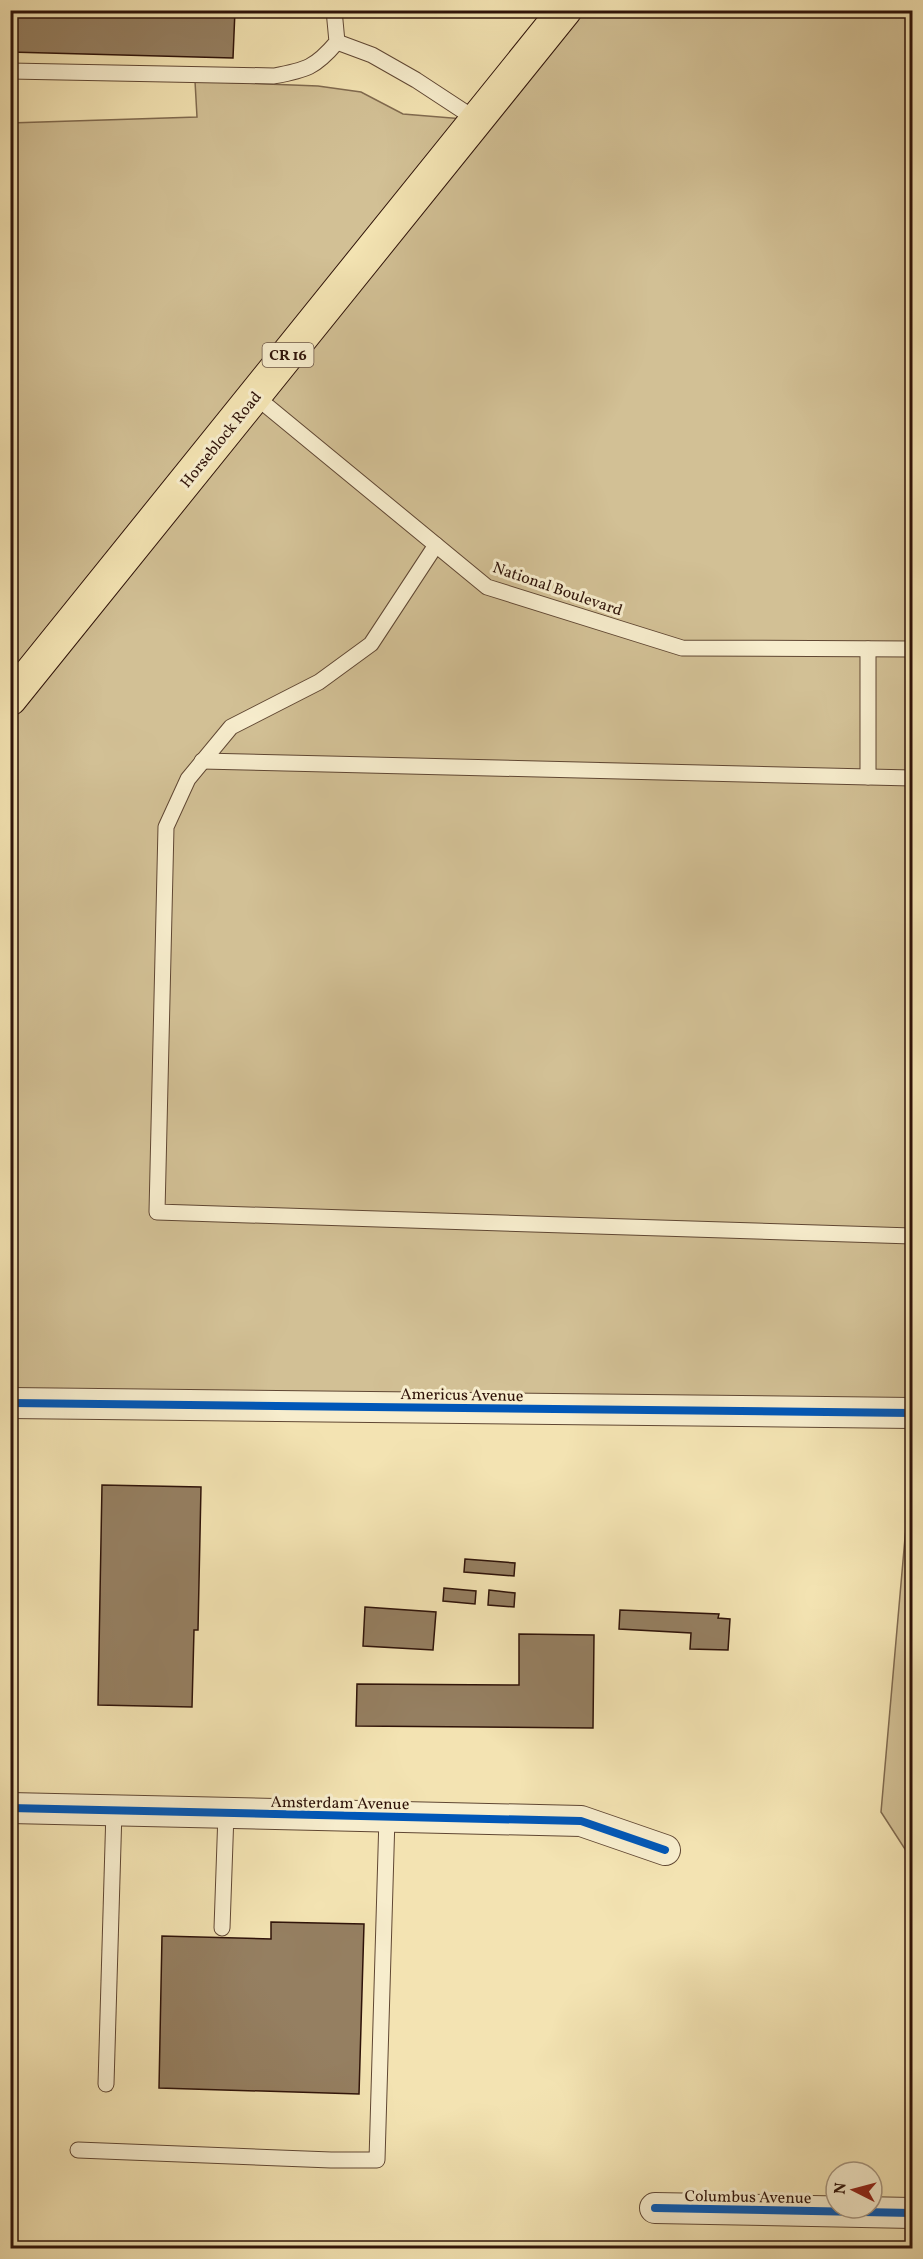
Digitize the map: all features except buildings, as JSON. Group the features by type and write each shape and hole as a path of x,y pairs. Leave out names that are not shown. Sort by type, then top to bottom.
{"main road":[{"name":"Horseblock Road","path":"10,699 565,10"}],"street":[{"name":"Americus Avenue","path":"10,1403 912,1413"},
{"name":"Amsterdam Avenue","path":"10,1808 581,1821 665,1850"},
{"name":"Columbus Avenue","path":"655,2208 912,2213"}],"lane":[{"path":"10,71 274,76 305,70 324,57 337,42 334,10"},
{"path":"337,42 381,60 477,120"},
{"name":"National Boulevard","path":"255,396 487,587 682,648 912,649"},
{"path":"436,545 371,644 319,682 231,728 188,779 166,827 157,1212 912,1236"},
{"path":"868,649 868,777"},
{"path":"202,761 912,778"},
{"path":"106,2084 114,1810"},
{"path":"222,1929 226,1813"},
{"path":"78,2150 377,2160 387,1817"}],"shaded area":[{"path":"565,11 912,11 912,1413 11,1403 10,123 197,117 195,81 318,86 361,92 403,114 476,120"},
{"path":"912,1458 912,1860 881,1812"}],"cycle path":[{"path":"10,1403 912,1413"},
{"path":"10,1808 581,1821 665,1850"},
{"path":"655,2208 912,2213"}]}
